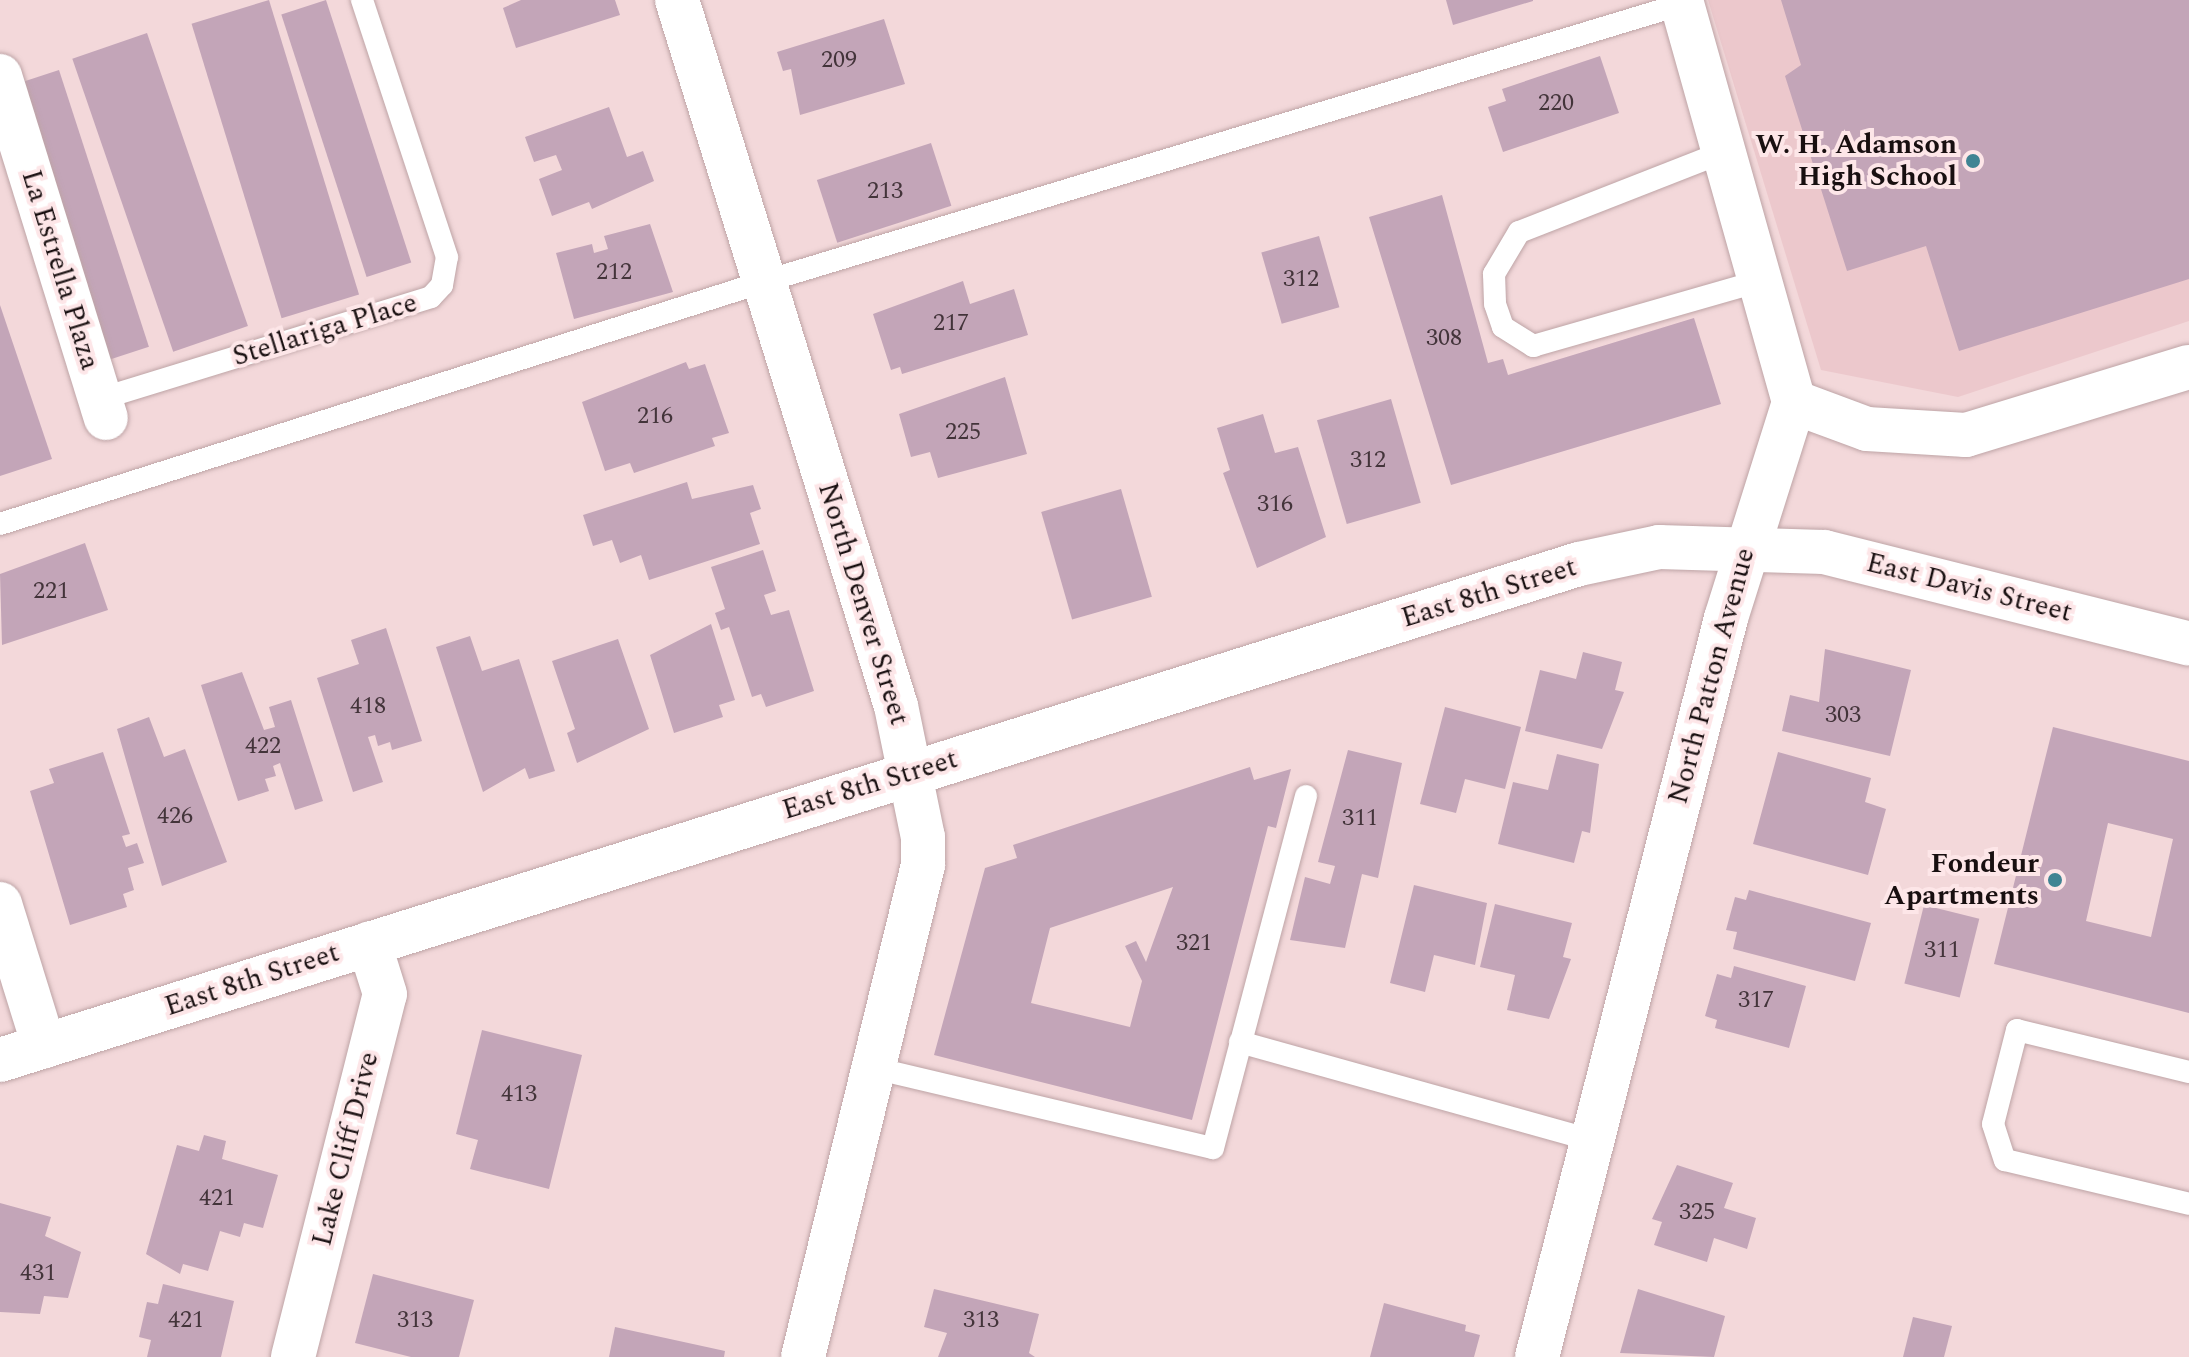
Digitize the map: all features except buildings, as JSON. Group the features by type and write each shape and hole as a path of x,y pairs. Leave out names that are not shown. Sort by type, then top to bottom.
{"street":[{"name":"North Denver Street","path":"677,0 912,772 923,865 803,1357"},
{"path":"1682,2 1763,280 1794,402 1867,429 1966,435 2189,367"},
{"name":"La Estrella Plaza","path":"0,76 103,409"},
{"name":"North Patton Avenue","path":"1537,1357 1746,544 1794,402"},
{"name":"East 8th Street","path":"0,1060 1579,564 1659,547 1746,544"},
{"name":"East Davis Street","path":"1746,544 1824,552 2189,644"},
{"path":"0,904 44,1046"},
{"name":"Lake Cliff Drive","path":"293,1357 385,994 369,943"}],"lane":[{"name":"Stellariga Place","path":"103,409 431,297 442,285 447,257 362,0"},
{"path":"0,524 763,282 1682,2"},
{"path":"1726,151 1519,232 1494,274 1495,304 1503,327 1533,346 1763,280"},
{"path":"874,1068 1213,1148 1306,796"},
{"path":"2189,1072 2017,1030 1993,1124 2005,1160 2189,1204"},
{"path":"1240,1042 1592,1140"}],"shaded area":[{"name":"W. H. Adamson High School","path":"1708,0 2189,0 2189,321 1958,397 1821,370"}],"place":[{"name":"W. H. Adamson High School","path":"1973,161"},
{"name":"Fondeur Apartments","path":"2055,880"}]}
